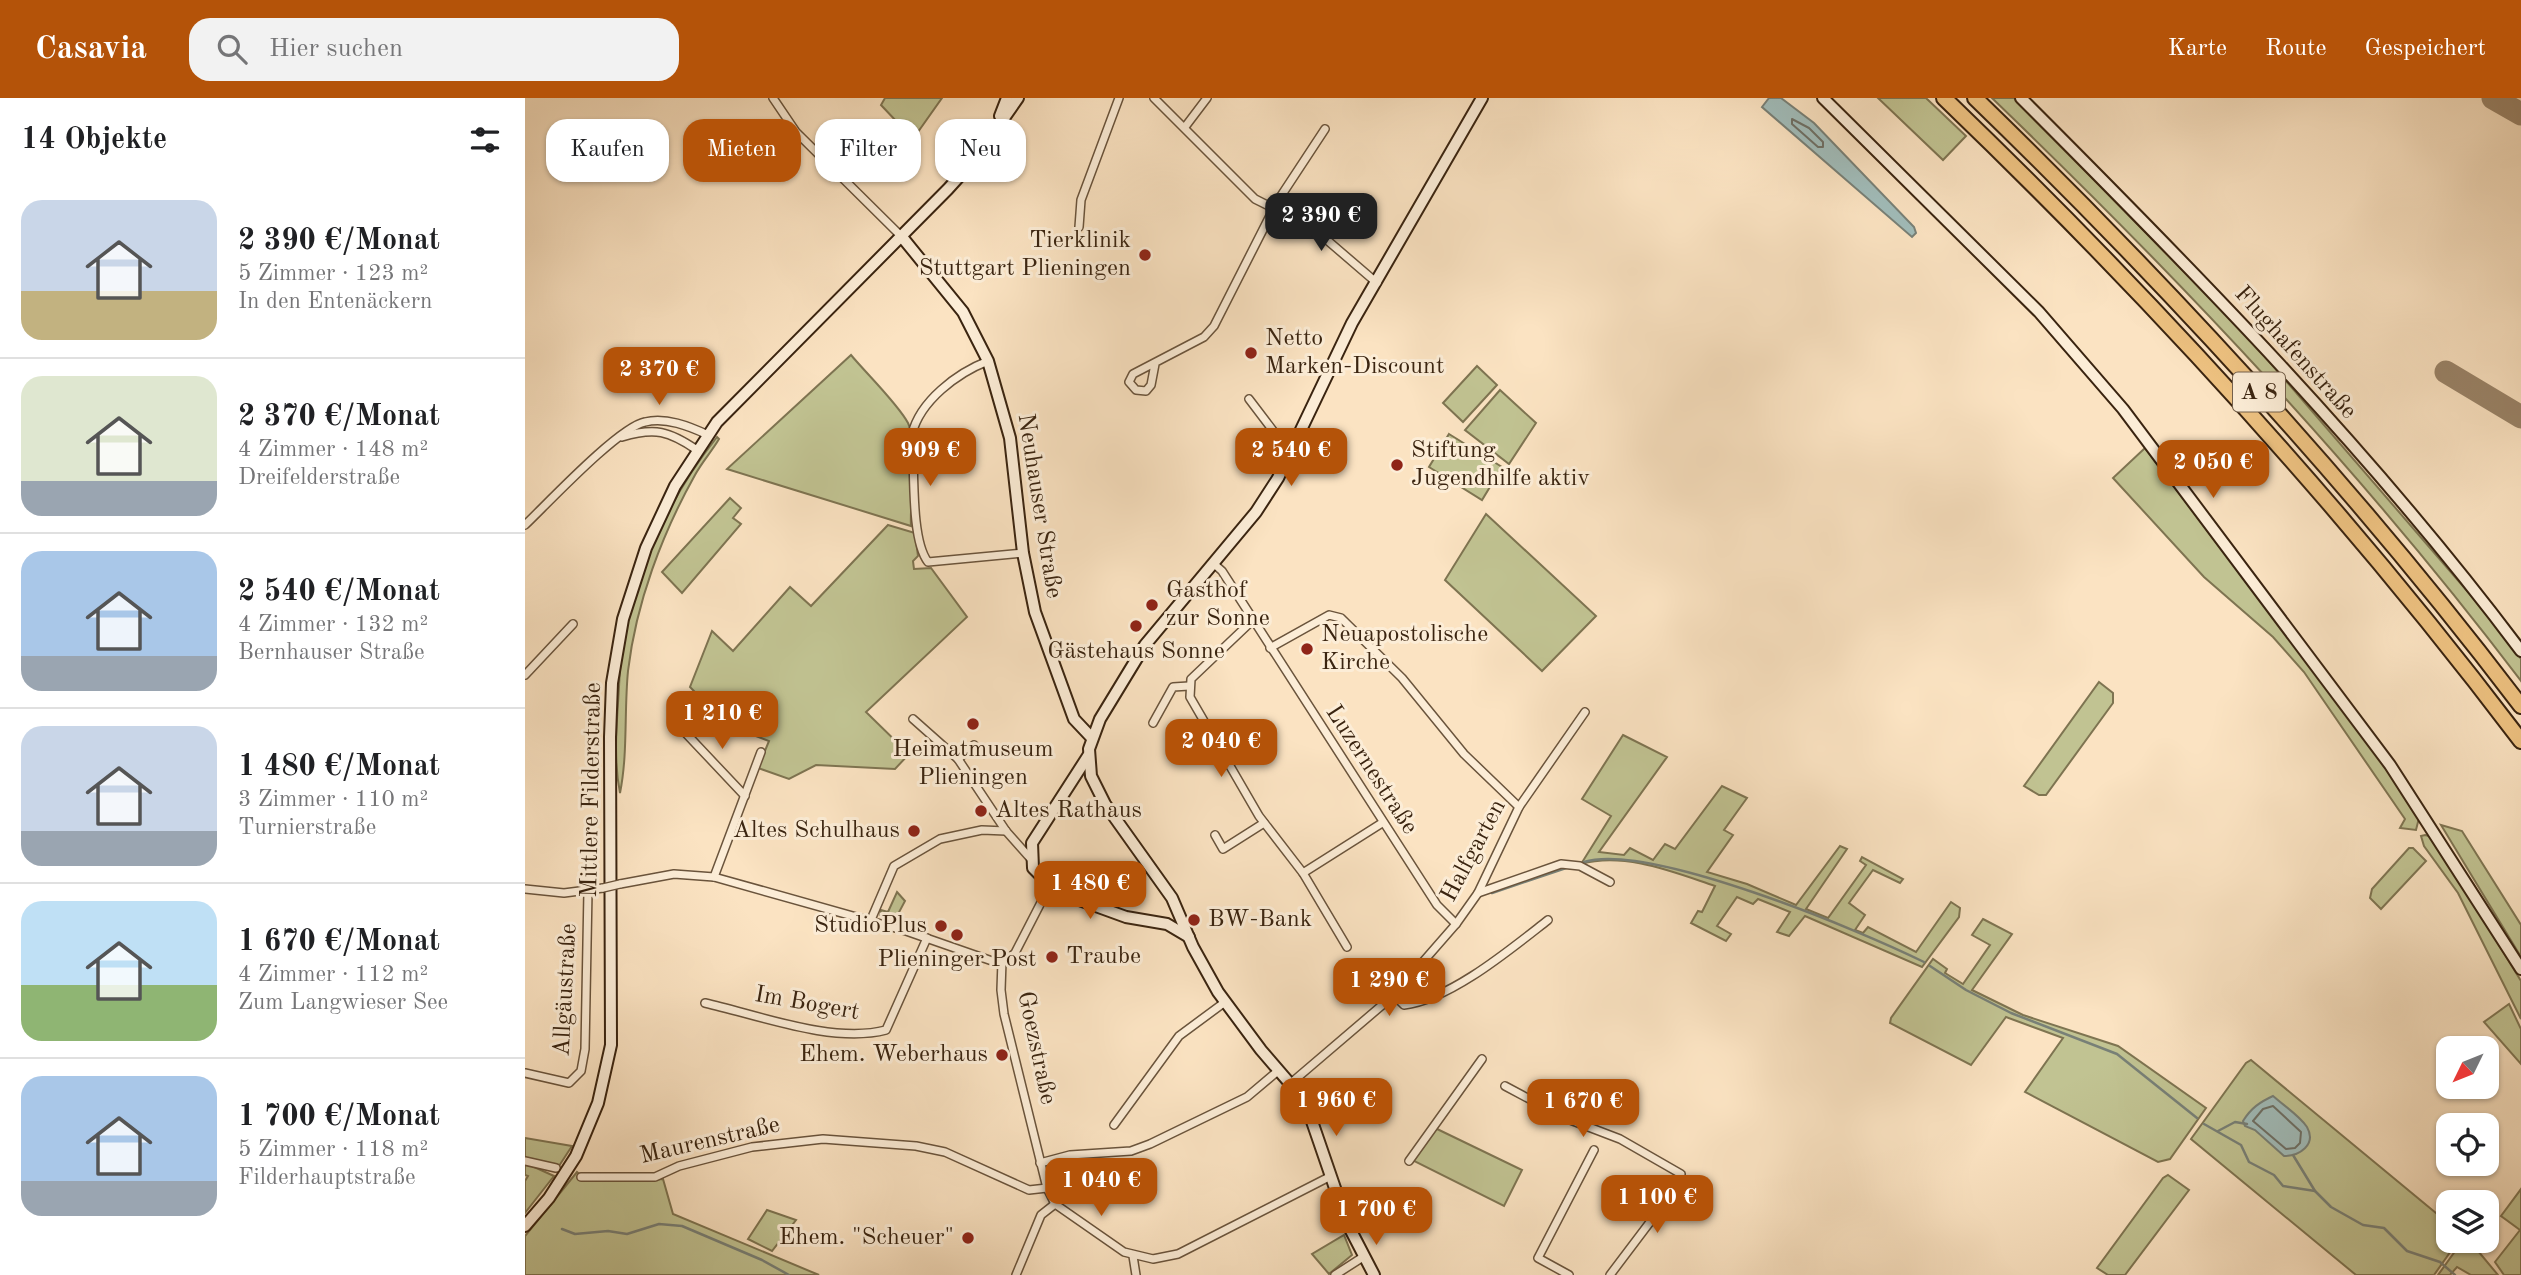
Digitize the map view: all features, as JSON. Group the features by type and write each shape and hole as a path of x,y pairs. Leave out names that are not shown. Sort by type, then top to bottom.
{"highway":[{"name":"A 8","path":"1944,98 2094,246 2267,433 2378,560 2521,741"},
{"name":"A 8","path":"1975,98 2062,183 2266,399 2399,551 2521,706"}],"main road":[{"name":"Mittlere Filderstraße","path":"999,119 1007,98"},
{"name":"Mittlere Filderstraße","path":"1003,119 1018,98"},
{"path":"1374,1275 1346,1223 1311,1113 1291,1083 1225,1002 1189,937 1178,909 1118,826 1091,776 1089,756 1091,737 1152,635 1266,498 1331,365 1482,98"},
{"path":"1823,98 2039,312 2123,409 2390,765 2521,969"},
{"name":"Flughafenstraße","path":"2021,98 2144,222 2281,367 2435,544 2521,651"},
{"name":"Mittlere Filderstraße","path":"525,1226 549,1198 576,1156 603,1084 611,1045 610,737 617,650 633,583 646,548 675,486 708,435 756,380 902,237 954,182"},
{"name":"Neuhauser Straße","path":"902,237 963,312 988,361 1010,438 1023,553 1035,612 1075,719 1091,737"},
{"path":"1089,756 1032,843 1030,858 1036,872 1050,886 1107,911 1167,924 1189,937"},
{"path":"1077,773 1091,776"},
{"path":"1167,924 1178,909"}],"street":[{"name":"Neuhauser Straße","path":"773,98 796,132 902,237"},
{"path":"1079,227 1081,200 1119,98"},
{"path":"1154,98 1255,199 1272,210 1313,228 1377,283"},
{"path":"1185,127 1207,98"},
{"path":"1155,364 1204,337 1214,326 1272,210 1325,129"},
{"path":"988,361 959,376 921,411 915,420 912,434 922,554 928,562 1023,553"},
{"path":"1249,399 1290,453"},
{"path":"525,525 632,426 657,420 687,426 708,435"},
{"path":"618,438 650,430 672,435 697,450"},
{"name":"Luzernestraße","path":"1213,563 1222,571 1437,905 1456,924"},
{"path":"1270,648 1329,615 1341,618 1402,678 1464,754 1519,807"},
{"path":"1253,620 1191,680 1190,697 1264,823 1303,873 1347,947"},
{"path":"525,675 573,624"},
{"path":"1153,723 1173,687 1189,686"},
{"name":"Halfgarten","path":"1291,1083 1394,995 1456,924 1478,892 1519,807 1585,712"},
{"path":"913,719 958,759 1006,831 1030,858"},
{"path":"678,725 745,796"},
{"path":"958,759 974,745"},
{"path":"714,877 761,752"},
{"path":"1215,835 1223,849 1264,823"},
{"path":"1303,873 1382,823"},
{"path":"870,922 894,866 940,839 982,830 1006,831"},
{"path":"1017,842 1032,843"},
{"path":"1478,892 1561,864 1580,866 1609,882"},
{"path":"525,879 525,889 565,893 674,874 714,877 927,938 984,959 1002,961"},
{"name":"Goezstraße","path":"1050,886 1023,941 1010,958 1002,961 1000,990 1039,1163 1055,1204"},
{"name":"Allgäustraße","path":"525,1073 569,1083 581,1071 585,1049 588,891"},
{"path":"1394,995 1405,1005 1416,1004 1496,961 1548,920"},
{"name":"Im Bogert","path":"705,1003 839,1034 871,1034 886,1030 927,938"},
{"path":"1114,1125 1179,1036 1225,1002"},
{"path":"1409,1161 1482,1059"},
{"path":"1039,1163 1070,1155 1131,1151 1150,1144 1247,1097 1279,1070"},
{"path":"1505,1086 1565,1118 1678,1169 1681,1180 1611,1275"},
{"name":"Maurenstraße","path":"581,1177 655,1177 679,1166 752,1147 832,1139 916,1146 945,1153 1029,1190 1047,1188"},
{"path":"1569,1275 1538,1258 1594,1150"},
{"path":"525,1161 556,1168"},
{"path":"1016,1275 1041,1215 1055,1204 1133,1255 1153,1259 1178,1254 1331,1176"},
{"path":"1133,1255 1136,1275"},
{"path":"1335,1275 1363,1257"}],"green space":[{"path":"885,98 942,98 921,128 921,119 894,119 881,105"},
{"path":"1878,98 1926,98 1966,136 1943,160"},
{"path":"1992,98 2014,98 2248,337 2487,614 2521,659 2521,681 2398,527 2268,379 2132,236"},
{"path":"851,355 897,407 912,434 914,460 911,526 727,469"},
{"path":"1477,366 1497,385 1463,422 1443,403"},
{"path":"1500,390 1536,423 1509,464 1465,430"},
{"path":"1449,434 1502,467 1482,500 1429,467"},
{"path":"717,437 719,439 698,470 661,545 637,620 628,671 620,793 616,737 622,649 627,618 642,570 663,523 688,478"},
{"path":"2145,448 2375,752 2419,818 2416,830 2400,828 2405,819 2304,672 2273,637 2204,577 2113,478"},
{"path":"730,498 741,508 733,518 741,524 682,593 662,572"},
{"path":"1486,514 1596,616 1542,671 1445,580"},
{"path":"888,525 915,533 918,556 913,561 914,569 931,568 967,617 866,712 909,754 895,769 816,765 789,779 758,768 769,741 727,725 690,687 712,631 733,651 790,587 811,606"},
{"path":"2099,682 2113,693 2113,703 2046,795 2039,795 2024,786"},
{"path":"1623,735 1667,757 1599,852 1624,855 1630,848 1653,860 1665,844 1675,849 1722,786 1747,798 1724,830 1733,835 1707,872 1747,884 1796,905 1840,846 1847,849 1806,909 1828,918 1866,865 1860,861 1862,857 1903,879 1900,883 1873,870 1849,903 1865,915 1855,930 1863,933 1868,927 1916,952 1951,902 1960,908 1959,917 1922,967 1805,916 1789,936 1777,932 1790,912 1758,899 1753,904 1737,897 1717,926 1731,934 1726,941 1691,923 1698,911 1702,912 1715,886 1632,862 1615,860 1581,864 1611,816 1582,799"},
{"path":"2441,825 2462,831 2521,925 2521,957"},
{"path":"2421,836 2433,837 2521,981 2521,1019 2458,893 2424,846"},
{"path":"2409,848 2413,848 2426,861 2381,909 2370,898 2372,889"},
{"path":"897,892 905,901 896,918 880,915 881,910 888,912"},
{"path":"1983,919 2012,934 1972,990 2023,1015 2118,1046 2206,1108 2170,1159 2158,1162 2025,1092 2063,1038 2006,1017 1971,1065 1890,1023 1933,959 1947,969 1945,973 1963,984 1990,945 1972,935"},
{"path":"2509,1004 2521,1029 2521,1064 2499,1036 2484,1022"},
{"path":"2251,1060 2436,1213 2436,1253 2450,1253 2434,1275 2356,1275 2191,1139 2246,1063"},
{"path":"1435,1128 1522,1170 1504,1206 1412,1160"},
{"path":"525,1138 572,1146 559,1166 525,1159"},
{"path":"525,1163 554,1176 525,1213 525,1181 528,1176 525,1175"},
{"path":"577,1172 588,1181 663,1179 673,1214 819,1275 525,1275 525,1236"},
{"path":"2168,1175 2189,1190 2125,1275 2108,1275 2097,1268 2163,1178"},
{"path":"2521,1189 2521,1275 2504,1275 2495,1262 2520,1230 2501,1216"},
{"path":"767,1210 796,1220 772,1251 748,1239"},
{"path":"1344,1235 1352,1255 1329,1274 1312,1254"},
{"path":"2454,1253 2480,1253 2498,1275 2471,1275 2457,1267 2450,1275 2438,1275"}],"water":[{"path":"1769,98 1781,98 1814,123 1914,227 1916,233 1912,237 1762,107"},
{"path":"2273,1096 2307,1127 2310,1139 2301,1152 2284,1156 2255,1130 2245,1126 2243,1121 2249,1112"}],"waterway":[{"path":"1584,862 1615,859 1703,876 1805,911 1924,962"},
{"path":"1492,893 1566,868"},
{"path":"1930,966 1966,990 2011,1013 2117,1054 2197,1118"},
{"path":"2218,1131 2235,1122 2247,1124"},
{"path":"2204,1124 2241,1145 2249,1162 2274,1175 2283,1186 2315,1191 2331,1207 2363,1225 2384,1228 2407,1251 2440,1262 2455,1275"},
{"path":"2293,1155 2315,1191"},
{"path":"562,1229 575,1234 608,1231 627,1234 659,1224 682,1226 762,1260 789,1275"}],"taxiway":[{"path":"2493,98 2521,114"},
{"path":"2446,372 2521,417"}],"place":[{"name":"Tierklinik Stuttgart Plieningen","path":"1145,255"},
{"name":"Netto Marken-Discount","path":"1251,353"},
{"name":"Stiftung Jugendhilfe aktiv","path":"1397,465"},
{"name":"Gasthof zur Sonne","path":"1152,605"},
{"name":"Gästehaus Sonne","path":"1136,626"},
{"name":"Neuapostolische Kirche","path":"1307,649"},
{"name":"Heimatmuseum Plieningen","path":"973,724"},
{"name":"Altes Rathaus","path":"981,811"},
{"name":"Altes Schulhaus","path":"914,831"},
{"name":"BW-Bank","path":"1194,920"},
{"name":"StudioPlus","path":"941,926"},
{"name":"Plieninger Post","path":"957,935"},
{"name":"Traube","path":"1052,957"},
{"name":"Ehem. Weberhaus","path":"1002,1055"},
{"name":"Ehem. \"Scheuer\"","path":"968,1238"}]}
